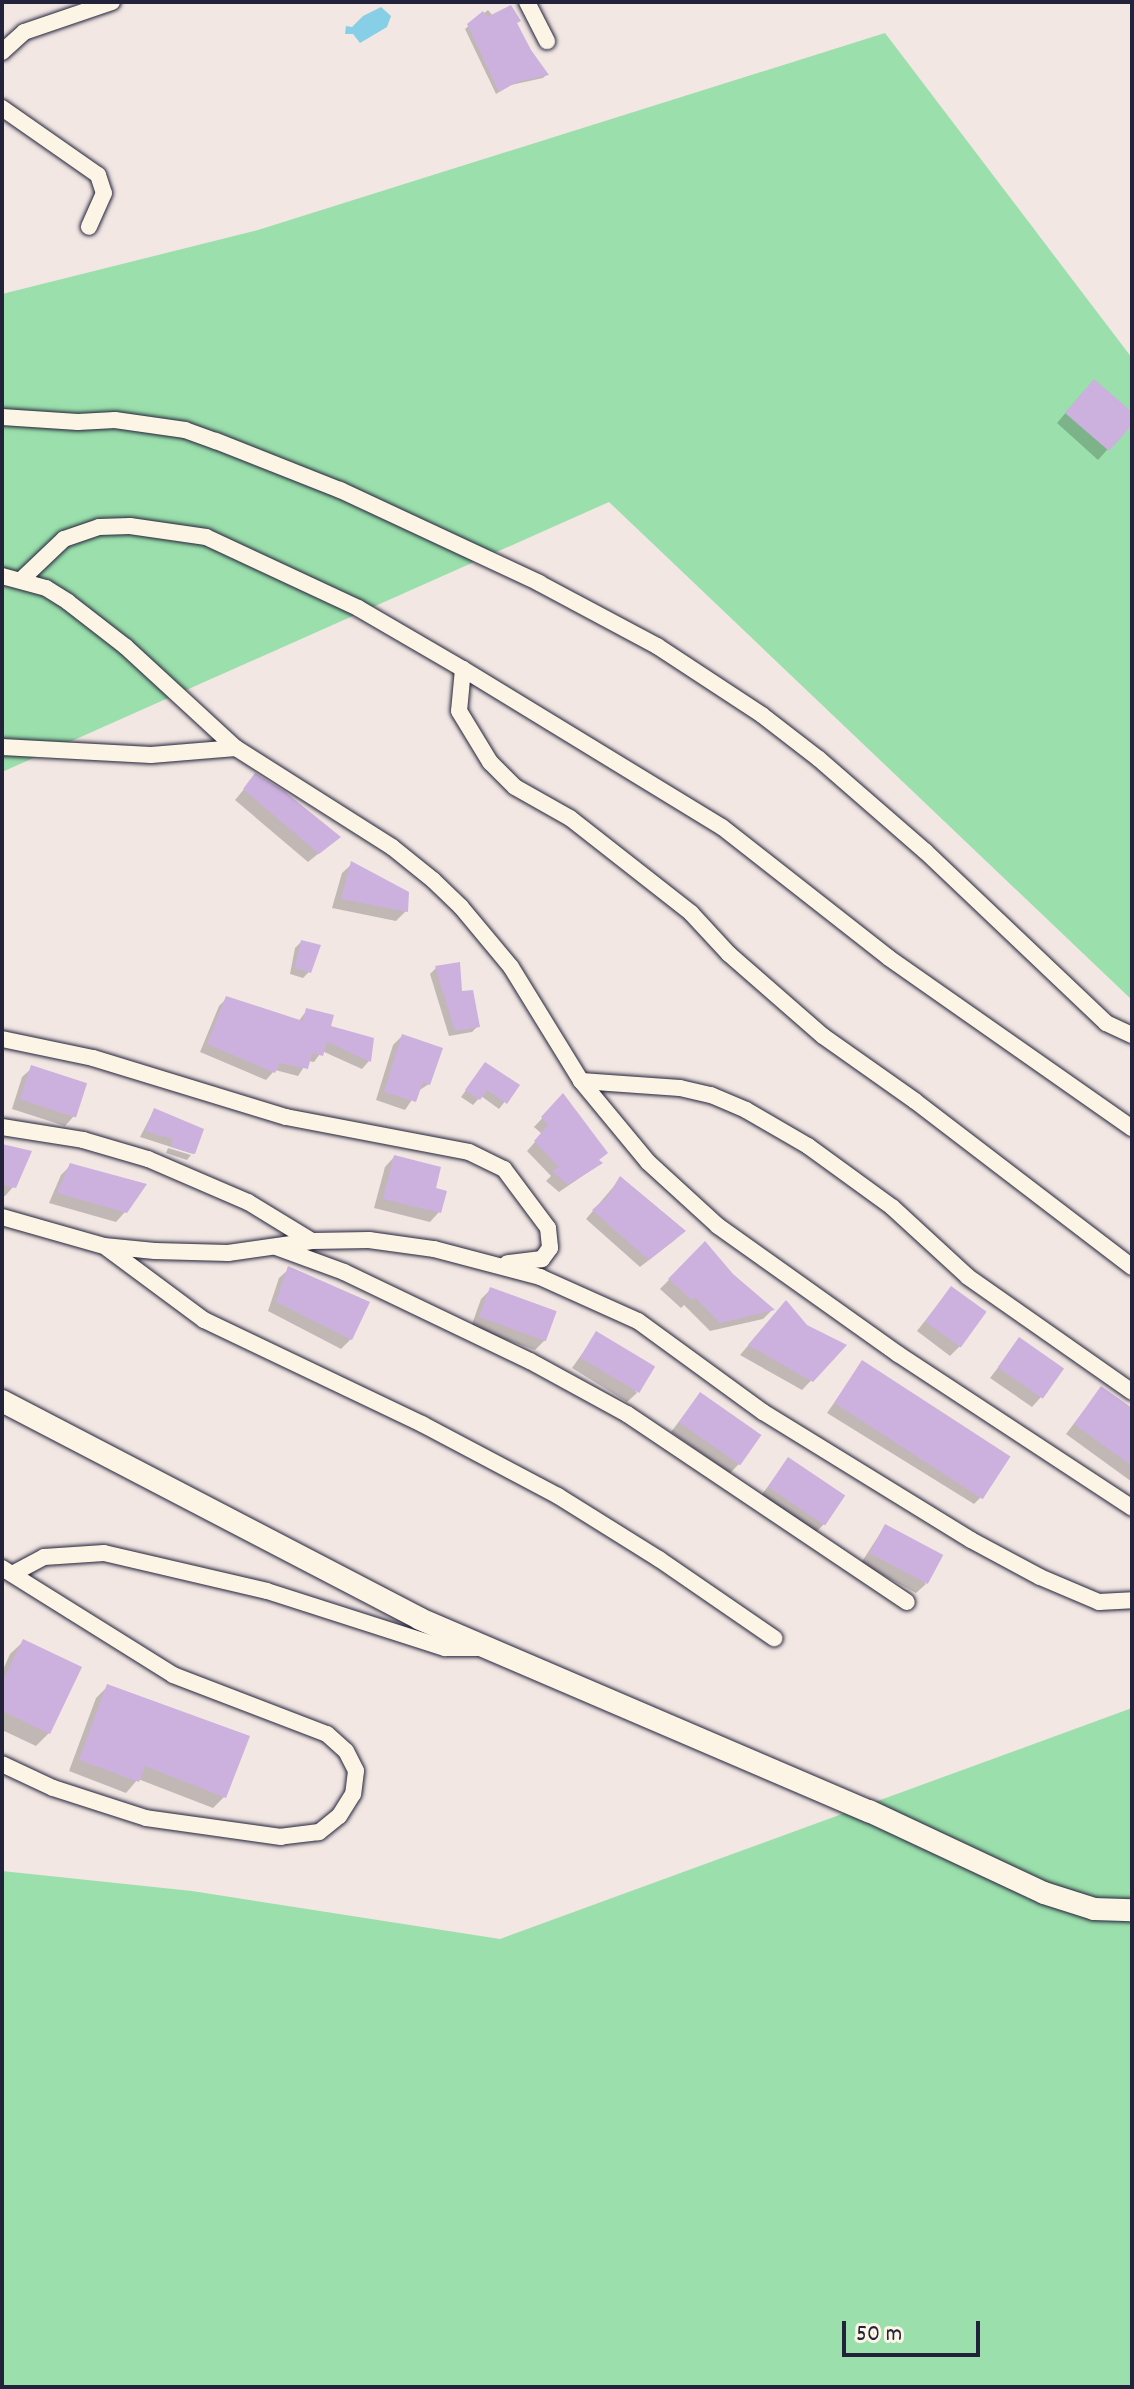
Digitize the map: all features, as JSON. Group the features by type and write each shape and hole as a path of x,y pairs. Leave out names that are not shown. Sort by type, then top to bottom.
{"main road":[{"path":"2,1401 420,1619 869,1811 1044,1893 1094,1909 1132,1910"}],"street":[{"path":"2,52 24,32 112,2"},
{"path":"527,2 547,41"},
{"path":"2,108 98,175 104,193 89,227"},
{"path":"2,417 78,422 115,420 185,430 340,490 539,583 644,639 762,715 819,759 925,851 1106,1023 1132,1035"},
{"path":"22,579 64,539 99,527 130,526 206,537 358,608 722,827 889,958 1132,1128"},
{"path":"2,576 46,588 99,624 236,748 392,847 461,907 531,996 581,1081 648,1162 718,1226 898,1354 1132,1508"},
{"path":"463,669 459,711 490,762 515,787 570,818 691,913 729,954 823,1036 915,1101 1132,1267"},
{"path":"2,747 151,755 236,748"},
{"path":"2,1039 93,1058 286,1117 469,1152 504,1169 548,1228 550,1248 542,1259 499,1265"},
{"path":"581,1081 680,1088 711,1095 746,1110 808,1146 892,1207 968,1277 1132,1392"},
{"path":"2,1127 83,1140 148,1159 248,1202 312,1241"},
{"path":"2,1217 104,1246 228,1253 312,1241 369,1240 434,1249 499,1265 595,1299 638,1321 763,1412 903,1501 1040,1577 1099,1602 1132,1600"},
{"path":"104,1246 204,1320 422,1424 558,1496 659,1559 774,1638"},
{"path":"275,1247 344,1272 530,1361 627,1414 907,1602"},
{"path":"8,1570 44,1557 104,1553 267,1591 445,1648 487,1648"},
{"path":"2,1764 53,1788 146,1818 281,1837 319,1832 339,1816 353,1794 356,1771 346,1751 327,1734 173,1675 94,1629 8,1570"}],"green space":[{"path":"885,33 1132,358 1132,1000 609,502 2,772 2,294 258,230"},
{"path":"1132,1708 1132,2387 2,2387 2,1871 192,1891 500,1939"}],"water":[{"path":"381,7 391,16 387,27 360,43 353,34 345,34 346,26 352,27 363,16"}],"building":[{"path":"511,5 521,21 517,23 531,50 549,75 517,82 499,92 467,24 483,11 487,17"},
{"path":"1094,379 1132,412 1132,425 1109,451 1065,413"},
{"path":"255,773 284,791 341,837 319,854 243,789"},
{"path":"351,861 409,892 408,912 341,899"},
{"path":"301,940 321,945 311,973 295,968"},
{"path":"460,962 462,991 473,990 480,1027 455,1031 435,966"},
{"path":"226,996 303,1021 306,1008 334,1015 331,1026 374,1038 371,1062 327,1042 323,1056 312,1053 308,1069 280,1063 275,1073 207,1044"},
{"path":"402,1034 443,1048 430,1085 423,1082 416,1102 384,1092"},
{"path":"485,1062 520,1085 507,1104 487,1090 480,1100 465,1090"},
{"path":"31,1065 87,1083 76,1117 20,1099"},
{"path":"563,1093 608,1153 599,1160 603,1163 568,1185 552,1171 559,1167 534,1141 548,1125 541,1117"},
{"path":"154,1108 204,1129 195,1154 171,1147 173,1139 145,1131"},
{"path":"2,1144 32,1151 16,1188 2,1185"},
{"path":"394,1155 441,1167 436,1188 447,1191 441,1213 383,1199"},
{"path":"70,1163 147,1184 127,1213 57,1193"},
{"path":"620,1176 686,1231 649,1260 592,1210 608,1196"},
{"path":"705,1241 733,1274 775,1310 720,1323 695,1297 692,1300 668,1279"},
{"path":"288,1266 370,1302 352,1340 276,1302"},
{"path":"951,1286 987,1312 961,1347 925,1322"},
{"path":"490,1287 557,1311 546,1341 479,1317"},
{"path":"786,1300 807,1325 847,1345 813,1382 748,1345"},
{"path":"596,1331 655,1367 639,1393 580,1358"},
{"path":"1019,1337 1064,1369 1043,1399 998,1367"},
{"path":"862,1360 1010,1456 983,1499 834,1403"},
{"path":"1101,1386 1132,1408 1132,1466 1074,1424"},
{"path":"700,1392 761,1435 740,1465 679,1422"},
{"path":"788,1457 845,1496 825,1525 768,1487"},
{"path":"885,1524 943,1555 928,1584 870,1553"},
{"path":"23,1639 82,1667 50,1734 2,1711 2,1683"},
{"path":"107,1684 250,1736 226,1798 145,1766 139,1782 79,1760"}]}
